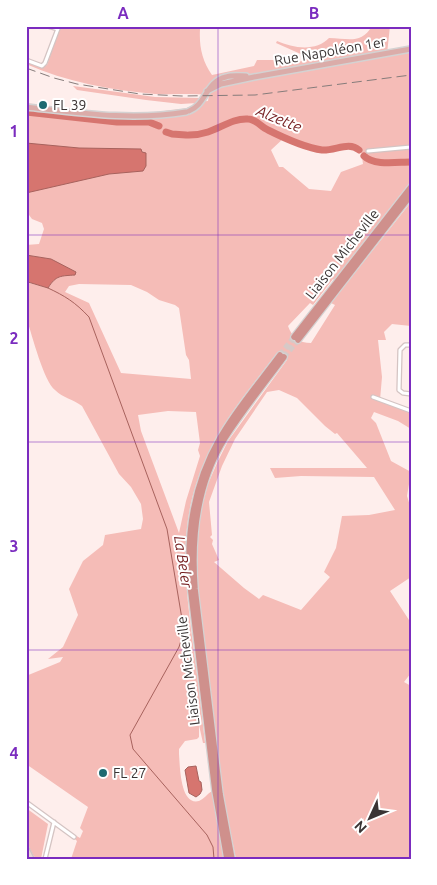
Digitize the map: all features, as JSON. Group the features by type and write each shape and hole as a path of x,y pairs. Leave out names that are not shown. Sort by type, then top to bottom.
{"highway":[{"name":"Liaison Micheville","path":"411,187 296,339 411,195"},
{"name":"Liaison Micheville","path":"227,859 215,791 190,584 190,528 194,503 209,458 238,410 282,356 242,413 213,461 198,507 194,536 193,567 195,589 220,794 232,859"}],"main road":[{"name":"Rue Napoléon 1er","path":"26,107 125,117 156,116 195,109 214,82 225,77 254,77 411,49"},
{"path":"26,848 31,859"}],"street":[{"path":"26,60 42,66 45,64 58,28 48,26"},
{"path":"368,151 411,147"},
{"path":"411,345 405,345 400,350 398,390 402,394 411,394"},
{"path":"373,397 411,411"},
{"path":"26,802 74,837"},
{"path":"45,859 54,822"}],"shaded area":[{"path":"60,26 213,26 200,29 204,59 212,75 254,66 257,60 291,60 293,63 302,61 303,55 276,43 277,41 297,47 311,47 329,38 358,38 368,32 372,26 390,26 387,54 411,51 411,181 313,305 310,303 288,326 296,339 311,343 335,305 331,303 411,202 411,326 392,324 384,332 386,340 378,340 382,377 380,400 411,411 411,429 398,421 374,412 371,418 376,423 391,461 411,472 407,496 411,509 411,577 390,591 409,620 411,619 411,673 404,682 411,686 411,859 236,859 223,795 198,587 197,536 208,484 228,441 287,360 277,353 239,403 214,442 198,479 187,524 187,590 205,743 203,743 199,725 199,737 185,741 179,749 181,775 185,791 193,801 201,800 212,791 224,859 71,859 77,841 74,838 75,835 80,838 83,831 80,828 88,807 26,764 26,676 60,662 63,657 48,659 63,647 78,615 69,589 83,561 103,545 105,535 141,529 143,519 141,504 131,487 119,474 82,406 61,395 51,385 35,347 27,320 29,314 26,301 26,282 48,288 59,277 75,275 51,259 26,255 26,245 39,244 44,229 42,223 32,219 26,211 26,103 99,112 135,113 185,108 197,103 181,104 146,100 77,90 73,86 155,97 200,98 198,102 208,101 209,95 155,94 105,87 57,76 26,64 26,60 42,66 47,65","holes":["285,137 322,150 355,146 363,155 363,164 341,172 331,191 309,189 283,167 279,167 271,150","79,284 131,285 179,308 191,379 121,373 89,303 65,292 69,286","279,390 297,398 325,426 335,434 337,433 367,468 270,468 275,478 301,476 374,477 395,510 369,515 342,516 336,548 324,572 330,577 301,610 263,595 259,599 244,588 214,562 219,560 212,544 213,540 210,537 212,535 209,502 222,466 235,439 267,392","168,411 196,412 200,456 186,501 179,533 141,431 138,415"]},
{"path":"26,143 79,148 141,149 142,152 146,153 146,166 143,171 109,174 26,193"},
{"path":"26,255 51,259 76,272 75,275 59,277 48,288 26,282"},
{"path":"196,766 202,790 196,797 189,793 185,770 188,767"},
{"path":"26,808 48,824 41,859 36,859 29,847"}],"waterway":[{"name":"Alzette","path":"26,112 117,122 149,122 159,126"},
{"name":"Alzette","path":"189,135 206,133 232,122 248,119 254,120 265,129 280,136 309,147 327,150 351,146 359,150"},
{"name":"Alzette","path":"166,132 186,135"},
{"name":"Alzette","path":"364,156 380,162 411,162"},
{"name":"La Beler","path":"48,288 70,300 89,317 167,529 184,631 179,647 130,735 133,749 207,835 213,847 214,859"}],"tunnel":[{"path":"280,355 294,337"},
{"path":"284,357 298,340"}],"railway":[{"path":"26,68 77,84 140,94 182,96 255,95 411,75"}],"place":[{"name":"FL 39","path":"43,105"},
{"name":"FL 27","path":"103,773"}]}
